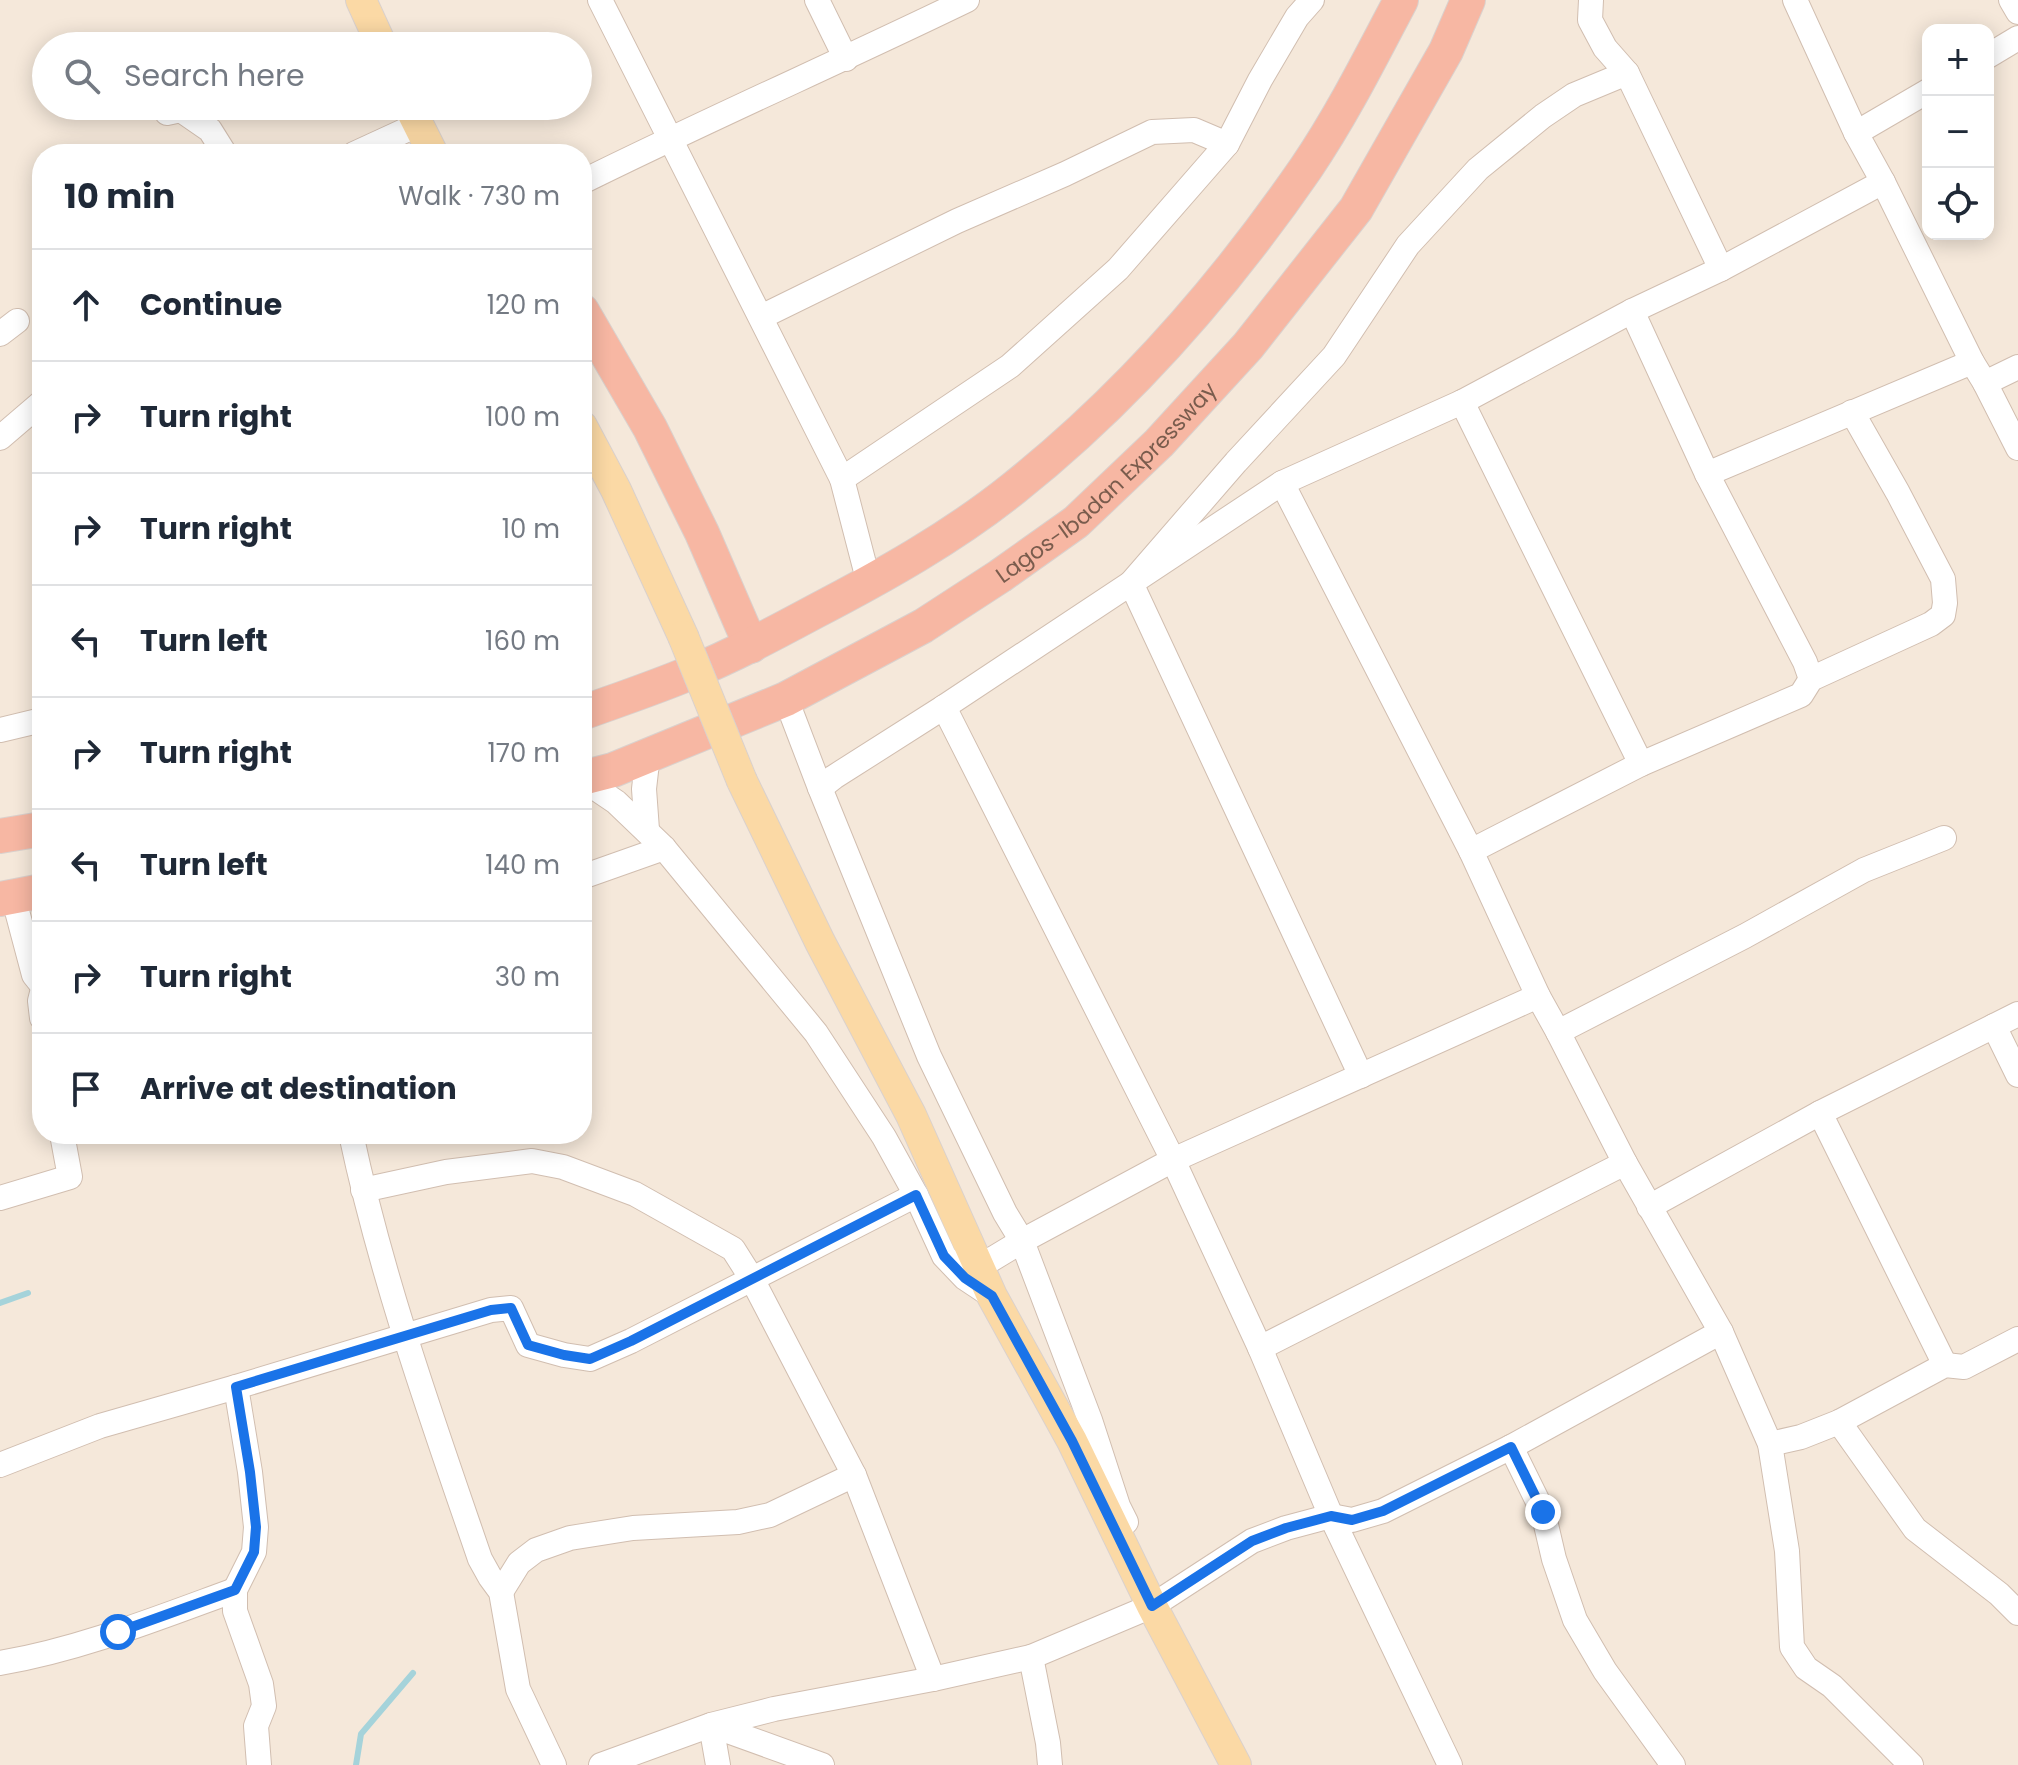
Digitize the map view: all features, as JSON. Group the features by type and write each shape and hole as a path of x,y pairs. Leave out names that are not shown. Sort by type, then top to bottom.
{"highway":[{"path":"592,709 689,674 751,646 869,583 946,537 1013,489 1104,411 1206,300 1306,167 1345,105 1401,0"},
{"name":"Lagos-Ibadan Expressway","path":"592,775 613,770 786,699 923,626 1076,522 1159,443 1248,346 1356,209 1446,51 1468,0"},
{"path":"592,328 650,428 702,533 751,646"},
{"path":"0,836 32,831"}],"main road":[{"path":"361,0 376,32"},
{"path":"416,120 428,144"},
{"path":"592,445 683,636 742,781 820,942 911,1115 992,1296 1158,1603 1236,1765"}],"street":[{"path":"600,0 842,479 869,583"},
{"path":"817,0 846,59"},
{"path":"592,177 967,0"},
{"path":"842,479 1010,366 1118,269 1227,144 1297,17 1312,0"},
{"path":"1591,0 1590,20 1605,48 1627,73 1721,269"},
{"path":"1795,0 1856,133 2018,448"},
{"path":"2011,0 2018,12"},
{"path":"1994,52 2018,38"},
{"path":"1131,583 1334,356 1408,245 1478,169 1574,95 1627,73"},
{"path":"1856,133 1922,94"},
{"path":"196,120 210,130 219,144"},
{"path":"369,144 405,120"},
{"path":"761,317 957,221 1152,132 1194,130 1227,144"},
{"path":"820,788 1282,483 1462,402 1883,182"},
{"path":"1632,311 1707,474 1811,679"},
{"path":"1707,474 1852,412 1978,372 2018,367"},
{"path":"1462,402 1641,764"},
{"path":"0,438 32,411"},
{"path":"1471,851 1641,764 1801,695 1811,679 1931,624 1943,615 1943,579 1852,412"},
{"path":"1282,483 1471,851 1538,996 1625,1163 1721,1332 1770,1444 1787,1551 1792,1647 1806,1668 1832,1686 1911,1765"},
{"path":"1131,583 1361,1076"},
{"path":"786,699 929,1056 1005,1213 1022,1241 1090,1420 1118,1506 1158,1603"},
{"path":"944,707 1173,1160 1260,1348 1331,1516 1450,1765"},
{"path":"0,730 32,722"},
{"path":"648,754 644,789 655,839"},
{"path":"592,785 616,802 655,839 816,1033 884,1137 916,1195 944,1256 965,1278 992,1296"},
{"path":"1558,1032 1745,936 1864,870 1944,838"},
{"path":"592,872 655,839"},
{"path":"18,895 32,965"},
{"path":"979,1267 1173,1160 1538,996"},
{"path":"1649,1207 1820,1113 2018,1014"},
{"path":"1994,1026 2018,1075"},
{"path":"1820,1113 1945,1365"},
{"path":"0,1198 70,1177 64,1144"},
{"path":"353,1144 404,1336 480,1559 501,1592 518,1689 554,1765"},
{"path":"363,1190 446,1172 532,1161 563,1167 635,1194 733,1249 752,1279 854,1475 933,1679"},
{"path":"1260,1348 1625,1163"},
{"path":"0,1465 100,1426 491,1310 511,1308 528,1345 590,1359 916,1195"},
{"path":"601,1765 711,1725 774,1709 1031,1657 1158,1603 1252,1541 1331,1516 1352,1520 1383,1511 1511,1447 1721,1332"},
{"path":"1770,1444 1801,1437 1839,1422 1945,1365 1964,1367 2018,1339"},
{"path":"236,1387 256,1527 254,1552 235,1590 235,1611 261,1684 264,1706 256,1726 259,1765"},
{"path":"1839,1422 1915,1529 1999,1594 2018,1613"},
{"path":"1511,1447 1543,1512 1554,1559 1575,1620 1605,1671 1673,1765"},
{"path":"501,1592 528,1556 570,1538 633,1528 738,1522 770,1515 854,1475"},
{"path":"0,1663 34,1657 118,1632 235,1590"},
{"path":"1031,1657 1050,1765"},
{"path":"711,1725 718,1765"},
{"path":"711,1725 822,1765"}],"shaded area":[{"path":"0,0 2018,0 2018,1765 0,1765"}],"waterway":[{"path":"0,1303 28,1293"},
{"path":"356,1765 361,1734 413,1673"}],"route":[{"path":"118,1632 235,1590 254,1552 256,1527 236,1387 491,1310 511,1308 528,1345 590,1359 916,1195 944,1256 965,1278 992,1296 1072,1441 1152,1606 1252,1541 1331,1516 1352,1520 1383,1511 1511,1447 1543,1512"}]}
